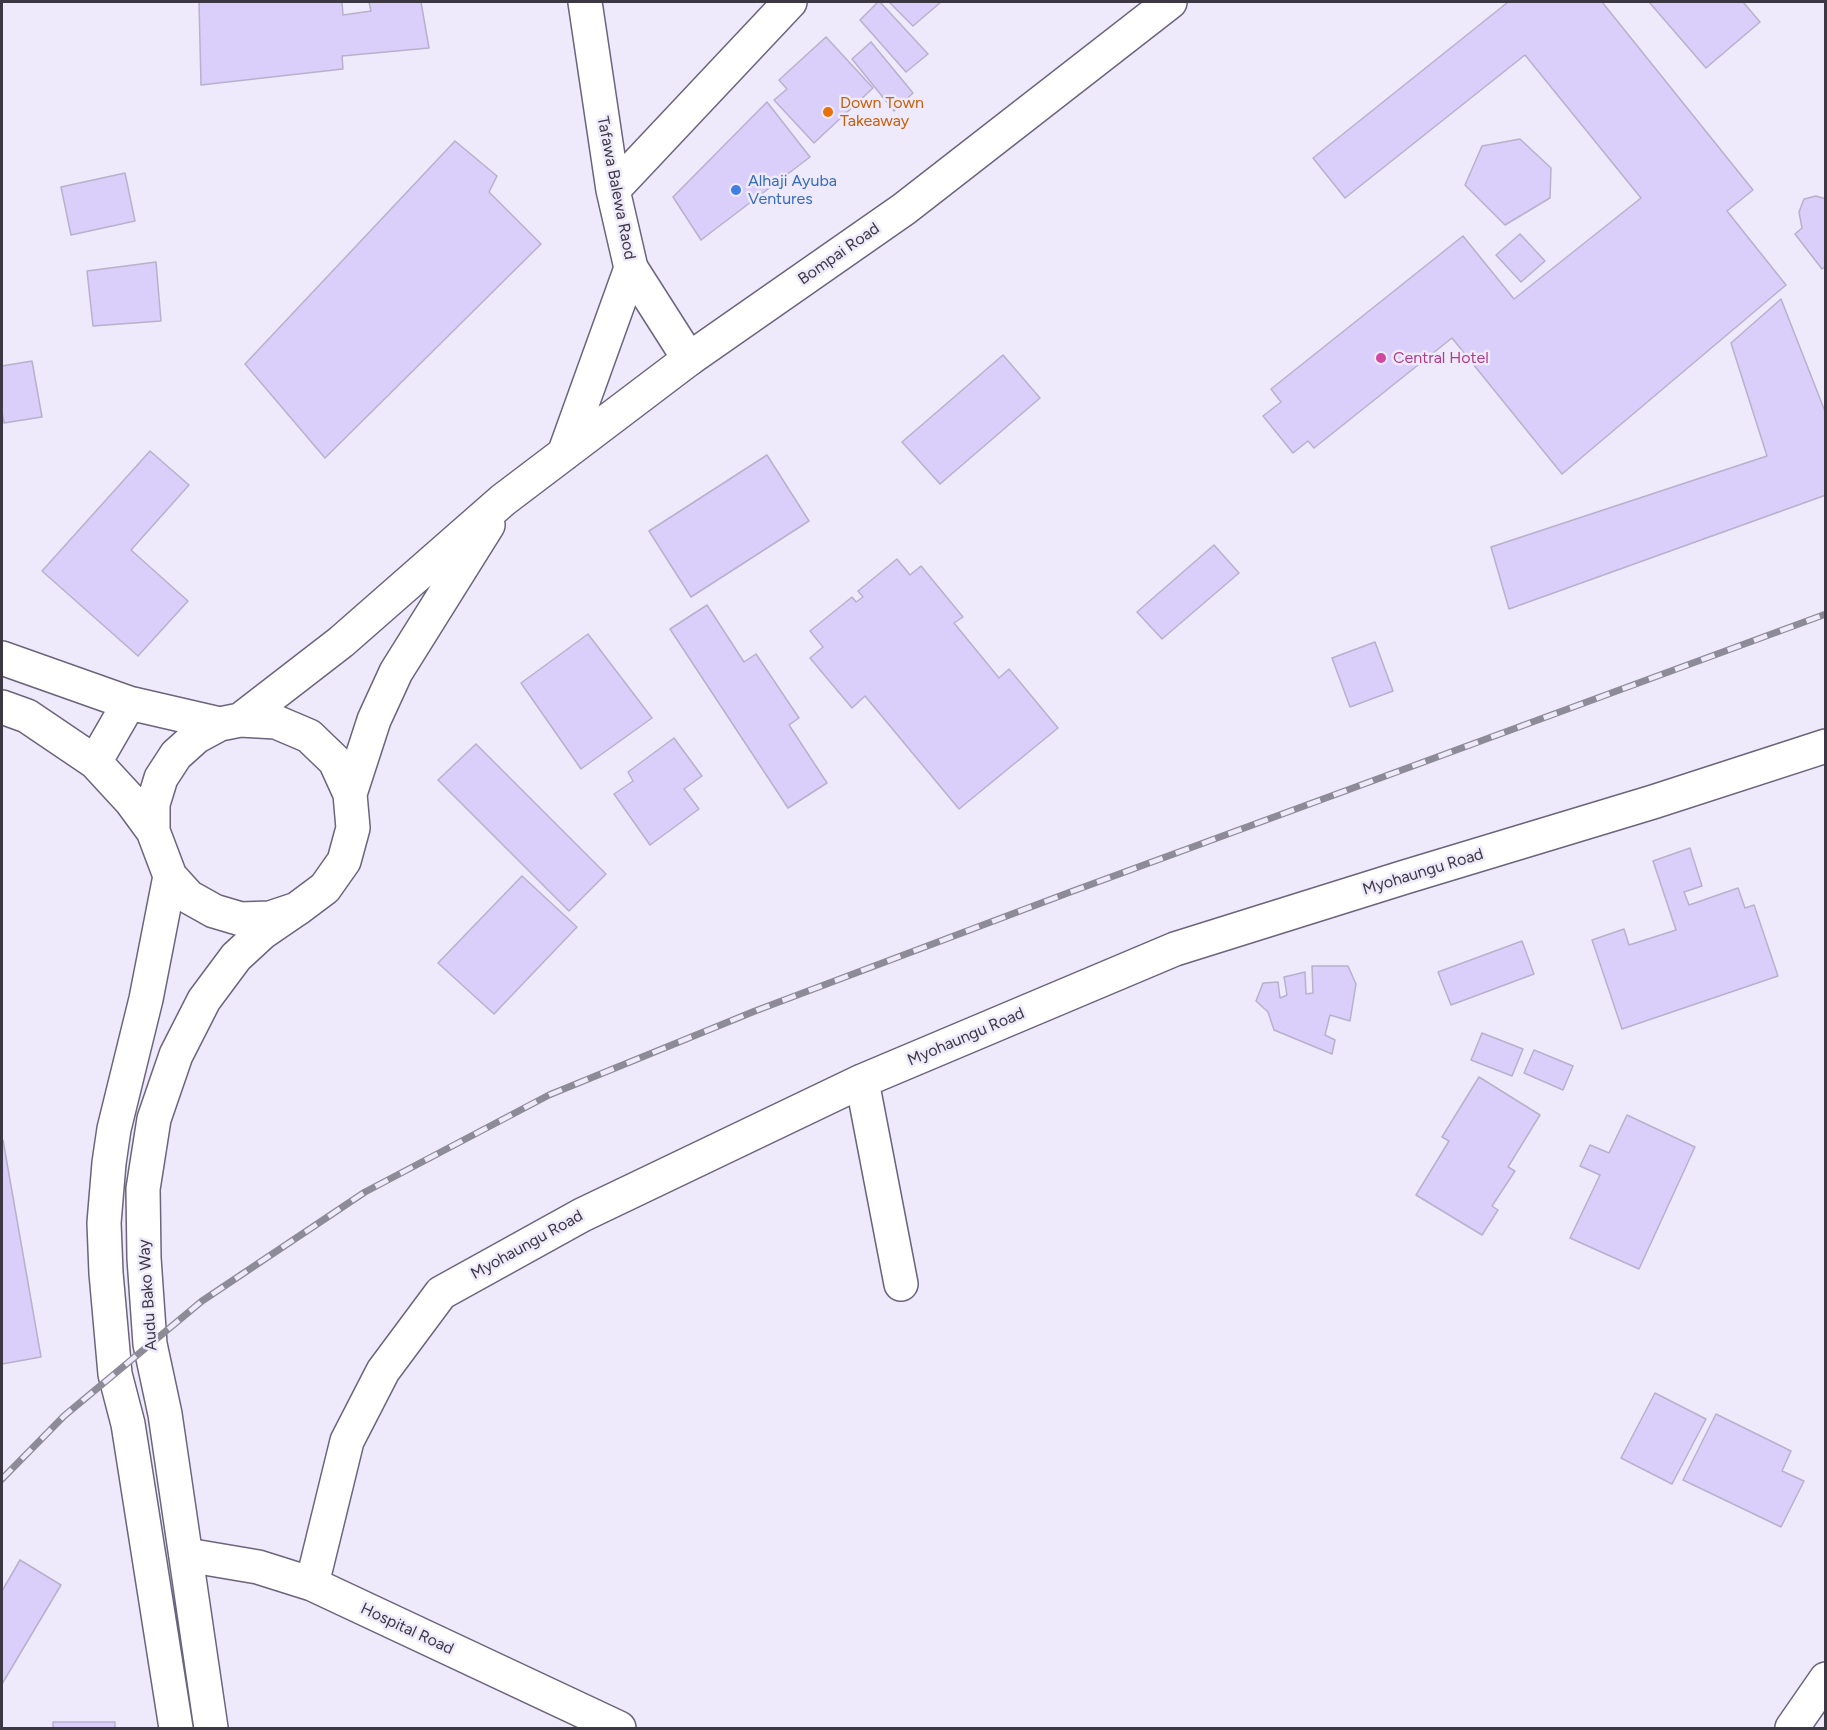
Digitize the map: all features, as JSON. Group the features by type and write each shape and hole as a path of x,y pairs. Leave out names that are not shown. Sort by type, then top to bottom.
{"main road":[{"name":"Tafawa Balewa Raod","path":"585,2 613,190 631,268 689,359"},
{"path":"613,190 790,2"},
{"name":"Bompai Road","path":"230,722 341,642 503,500 689,359 904,208 1170,2"},
{"path":"564,454 631,268"},
{"path":"350,794 374,720 396,672 503,500"},
{"path":"2,658 129,703 230,722 276,722 309,736 335,761 350,794 353,828 344,861 325,888 297,909 270,918 241,919 214,911 189,897 170,876 153,831 131,801 95,762 27,716 2,707"},
{"path":"95,762 129,703"},
{"path":"153,831 153,804 161,778 176,755 196,737 230,722"},
{"name":"Myohaungu Road","path":"312,1584 347,1441 383,1371 441,1293 582,1215 862,1081 1175,949 1653,802 1826,746"},
{"path":"170,876 146,999 114,1129 104,1223 114,1374 128,1424 176,1728"},
{"name":"Audu Bako Way","path":"211,1728 165,1413 150,1344 144,1258 143,1190 154,1119 176,1055 204,1000 236,957 262,933 297,909"},
{"path":"862,1081 901,1284"},
{"name":"Hospital Road","path":"187,1555 258,1567 312,1584 619,1728"},
{"path":"1792,1728 1826,1679"}],"building":[{"path":"199,2 342,2 343,15 371,11 369,2 421,2 429,48 342,56 343,69 201,85"},
{"path":"878,2 928,54 906,72 860,20"},
{"path":"889,2 941,2 913,26"},
{"path":"1508,2 1602,2 1753,190 1727,211 1786,285 1562,474 1452,338 1314,448 1308,441 1293,453 1263,416 1281,402 1271,389 1463,236 1514,299 1641,198 1525,55 1345,198 1313,158"},
{"path":"1649,2 1743,2 1760,22 1706,68"},
{"path":"826,37 873,88 814,143 774,100 787,89 779,80"},
{"path":"871,42 913,93 894,111 852,59"},
{"path":"767,102 810,157 701,240 673,197"},
{"path":"1520,139 1551,168 1550,198 1505,225 1465,185 1482,146"},
{"path":"455,141 497,176 489,192 541,244 325,458 245,364"},
{"path":"125,173 135,221 71,235 61,187"},
{"path":"1816,196 1826,199 1826,266 1822,269 1795,234 1802,228 1799,212 1804,199"},
{"path":"1520,234 1545,261 1521,282 1496,255"},
{"path":"156,262 161,321 93,326 87,271"},
{"path":"1781,299 1826,414 1826,495 1509,609 1491,547 1767,456 1731,343"},
{"path":"1003,355 1040,398 940,484 902,442"},
{"path":"32,361 42,417 4,423 2,366"},
{"path":"150,451 189,485 131,550 188,601 138,656 42,571"},
{"path":"767,455 809,521 691,597 649,531"},
{"path":"1214,545 1239,573 1162,639 1137,612"},
{"path":"897,559 910,575 921,566 963,617 954,623 999,678 1009,669 1058,728 959,809 865,696 852,708 810,658 823,647 810,631 852,597 856,602 863,597 858,591"},
{"path":"707,605 744,662 756,654 799,718 789,725 827,783 788,808 670,629"},
{"path":"588,634 652,718 581,769 521,683"},
{"path":"1375,642 1393,691 1350,707 1332,658"},
{"path":"674,738 702,776 684,789 699,809 650,845 614,794 633,781 628,772"},
{"path":"476,744 606,874 569,911 438,780"},
{"path":"1690,848 1702,886 1684,892 1689,905 1738,888 1745,908 1754,905 1778,976 1622,1029 1592,940 1624,929 1629,945 1676,930 1653,861"},
{"path":"522,876 577,927 494,1014 438,963"},
{"path":"1522,941 1534,974 1451,1005 1438,972"},
{"path":"1312,966 1348,966 1356,984 1350,1021 1330,1015 1325,1035 1335,1040 1332,1054 1274,1030 1268,1012 1256,1001 1263,983 1278,982 1280,998 1287,995 1284,977 1305,972 1306,994 1313,993"},
{"path":"1482,1033 1523,1049 1512,1076 1471,1060"},
{"path":"1534,1050 1573,1066 1563,1090 1524,1073"},
{"path":"1479,1077 1540,1115 1508,1167 1515,1171 1492,1206 1498,1210 1482,1235 1416,1195 1449,1141 1442,1137"},
{"path":"1627,1115 1695,1147 1639,1269 1570,1238 1600,1175 1580,1166 1590,1145 1609,1153"},
{"path":"2,1140 41,1357 2,1364"},
{"path":"1655,1393 1706,1419 1672,1484 1621,1458"},
{"path":"1716,1414 1791,1451 1782,1471 1804,1481 1781,1527 1683,1480"},
{"path":"20,1560 61,1585 2,1684 2,1591"},
{"path":"53,1722 115,1722 115,1728 53,1728"}],"railway":[{"path":"2,1479 64,1416 202,1301 365,1192 549,1095 755,1011 1073,891 1826,614"}],"place":[{"name":"Down Town Takeaway","path":"828,112"},
{"name":"Alhaji Ayuba Ventures","path":"736,190"},
{"name":"Central Hotel","path":"1381,358"}]}
